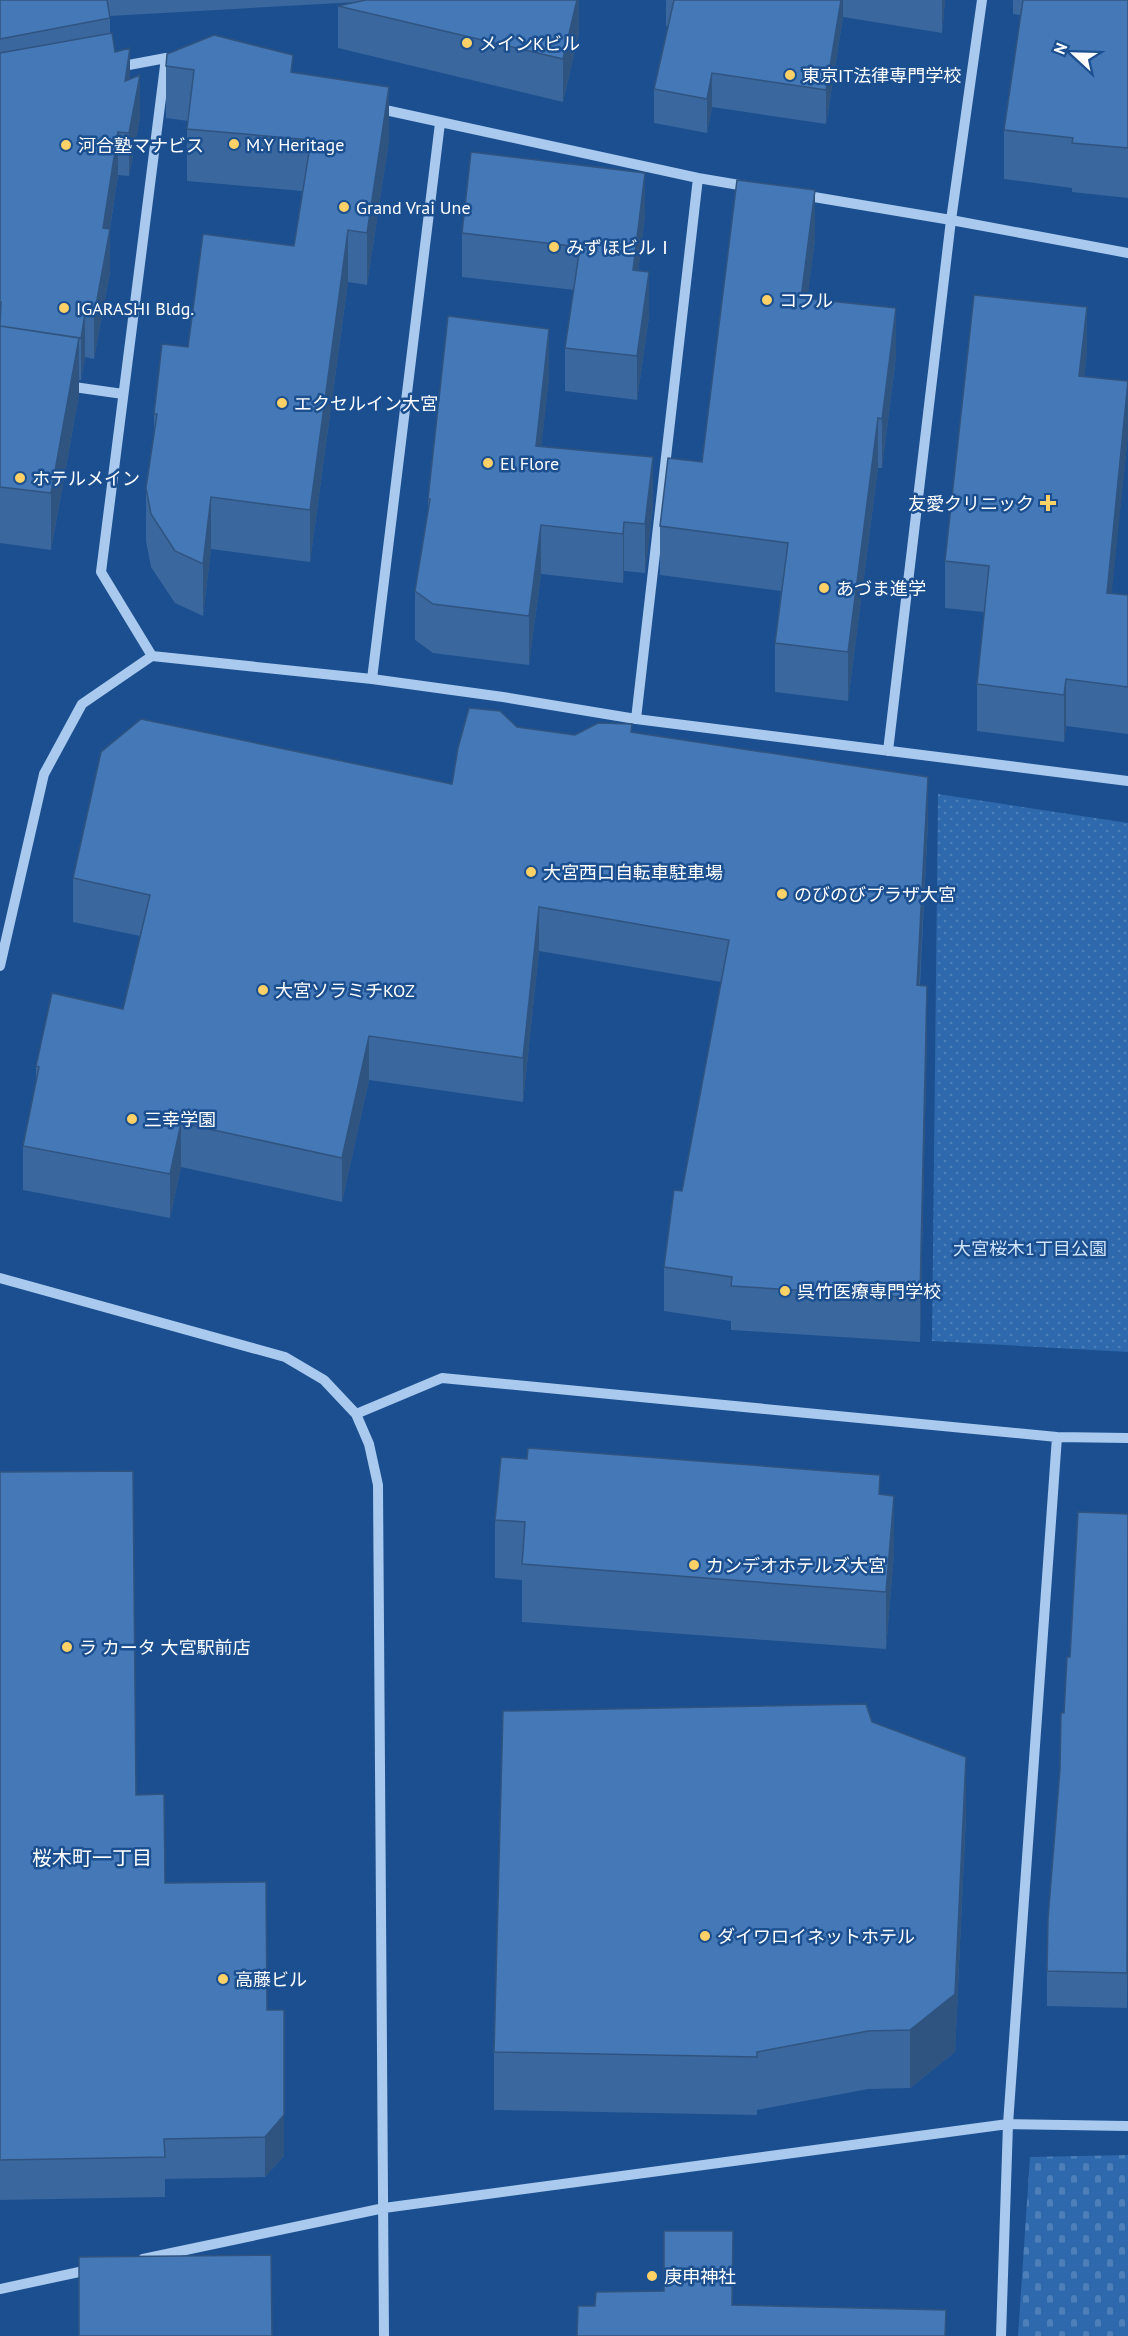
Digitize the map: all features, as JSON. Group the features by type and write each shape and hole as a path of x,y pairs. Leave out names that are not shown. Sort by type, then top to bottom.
{"street":[{"path":"888,751 951,220 982,0"},
{"path":"152,656 101,572 166,58"},
{"path":"111,68 166,58 178,61"},
{"path":"360,104 698,178 767,190"},
{"path":"372,679 440,123"},
{"path":"636,719 698,178"},
{"path":"790,193 1128,253"},
{"path":"56,384 123,394"},
{"path":"0,966 44,774 82,704 152,656 372,679 636,719 1128,781"},
{"path":"0,1278 285,1357 324,1380 356,1414 369,1444 378,1485 384,2336"},
{"path":"356,1414 442,1378 1057,1437 1128,1438"},
{"path":"1001,2336 1008,2124 1057,1437"},
{"path":"128,2262 384,2208 1008,2124 1128,2126"},
{"path":"0,2289 105,2267"}],"green space":[{"name":"大宮桜木1丁目公園","path":"938,794 1128,823 1128,1352 932,1341"},
{"path":"1128,2155 1128,2336 1018,2336 1030,2157"}],"building":[{"path":"0,0 107,0 110,18 0,39"},
{"path":"366,0 577,0 563,59 338,6"},
{"name":"東京IT法律専門学校","path":"674,0 841,0 826,90 712,73 707,99 654,89"},
{"path":"1023,0 1128,0 1128,148 1072,143 1073,138 1004,130"},
{"path":"112,33 115,52 130,48 125,81 140,75 129,133 118,132 103,228 110,229 94,316 85,314 81,338 0,326 0,53"},
{"path":"214,35 293,55 291,72 389,87 367,233 348,230 310,510 211,497 203,564 175,551 151,514 146,488 157,414 154,414 162,344 188,347 203,234 294,246 311,140 187,129 194,70 166,66 167,54"},
{"path":"471,152 645,173 633,270 649,272 637,356 565,348 580,247 462,233"},
{"path":"737,180 815,190 801,298 896,308 882,419 878,418 848,652 775,643 788,543 660,526 668,458 702,462"},
{"path":"974,295 1087,307 1079,376 1128,381 1107,593 1128,595 1128,687 1066,679 1064,695 977,684 989,566 945,561"},
{"path":"448,316 549,329 536,446 653,457 645,524 624,522 623,534 541,525 529,616 433,604 415,591 430,499 428,499"},
{"path":"0,326 79,338 51,493 0,487"},
{"path":"469,708 500,711 517,727 575,735 598,723 632,724 631,732 928,777 917,985 927,986 920,1298 731,1286 732,1277 664,1267 674,1190 682,1191 729,940 539,907 523,1058 369,1036 342,1158 181,1123 170,1174 23,1146 39,1067 36,1066 52,993 123,1009 150,895 73,878 101,752 141,719 452,784 458,748"},
{"path":"528,1448 880,1475 879,1494 894,1496 886,1592 522,1564 525,1522 495,1520 501,1457 527,1459"},
{"path":"133,1471 136,1795 164,1794 165,1883 266,1882 267,2010 284,2010 284,2115 265,2137 164,2139 165,2157 0,2160 0,1472"},
{"path":"1078,1512 1128,1514 1127,1973 1047,1971 1048,1919 1060,1769 1061,1713 1064,1713 1067,1657 1070,1657"},
{"path":"866,1704 872,1722 966,1757 955,1994 910,2030 868,2031 757,2052 757,2057 494,2052 503,1711"},
{"path":"664,2231 733,2231 732,2305 946,2310 945,2336 577,2336 578,2306 595,2306 596,2292 664,2291"},
{"path":"271,2255 272,2336 79,2336 79,2257"}],"place":[{"name":"メインKビル","path":"467,43"},
{"name":"東京IT法律専門学校","path":"790,75"},
{"name":"M.Y Heritage","path":"234,144"},
{"name":"河合塾マナビス","path":"66,145"},
{"name":"Grand Vrai Une","path":"344,207"},
{"name":"みずほビルⅠ","path":"554,247"},
{"name":"コフル","path":"767,300"},
{"name":"IGARASHI Bldg.","path":"64,308"},
{"name":"エクセルイン大宮","path":"282,403"},
{"name":"El Flore","path":"488,463"},
{"name":"ホテルメイン","path":"20,478"},
{"name":"友愛クリニック","path":"1048,503"},
{"name":"あづま進学","path":"824,588"},
{"name":"大宮西口自転車駐車場","path":"531,872"},
{"name":"のびのびプラザ大宮","path":"782,894"},
{"name":"大宮ソラミチKOZ","path":"263,990"},
{"name":"三幸学園","path":"132,1119"},
{"name":"呉竹医療専門学校","path":"785,1291"},
{"name":"カンデオホテルズ大宮","path":"694,1565"},
{"name":"ラ カータ 大宮駅前店","path":"67,1647"},
{"name":"ダイワロイネットホテル","path":"705,1936"},
{"name":"高藤ビル","path":"223,1979"},
{"name":"庚申神社","path":"652,2276"}],"district":[{"name":"桜木町一丁目","path":"92,1858"}]}
